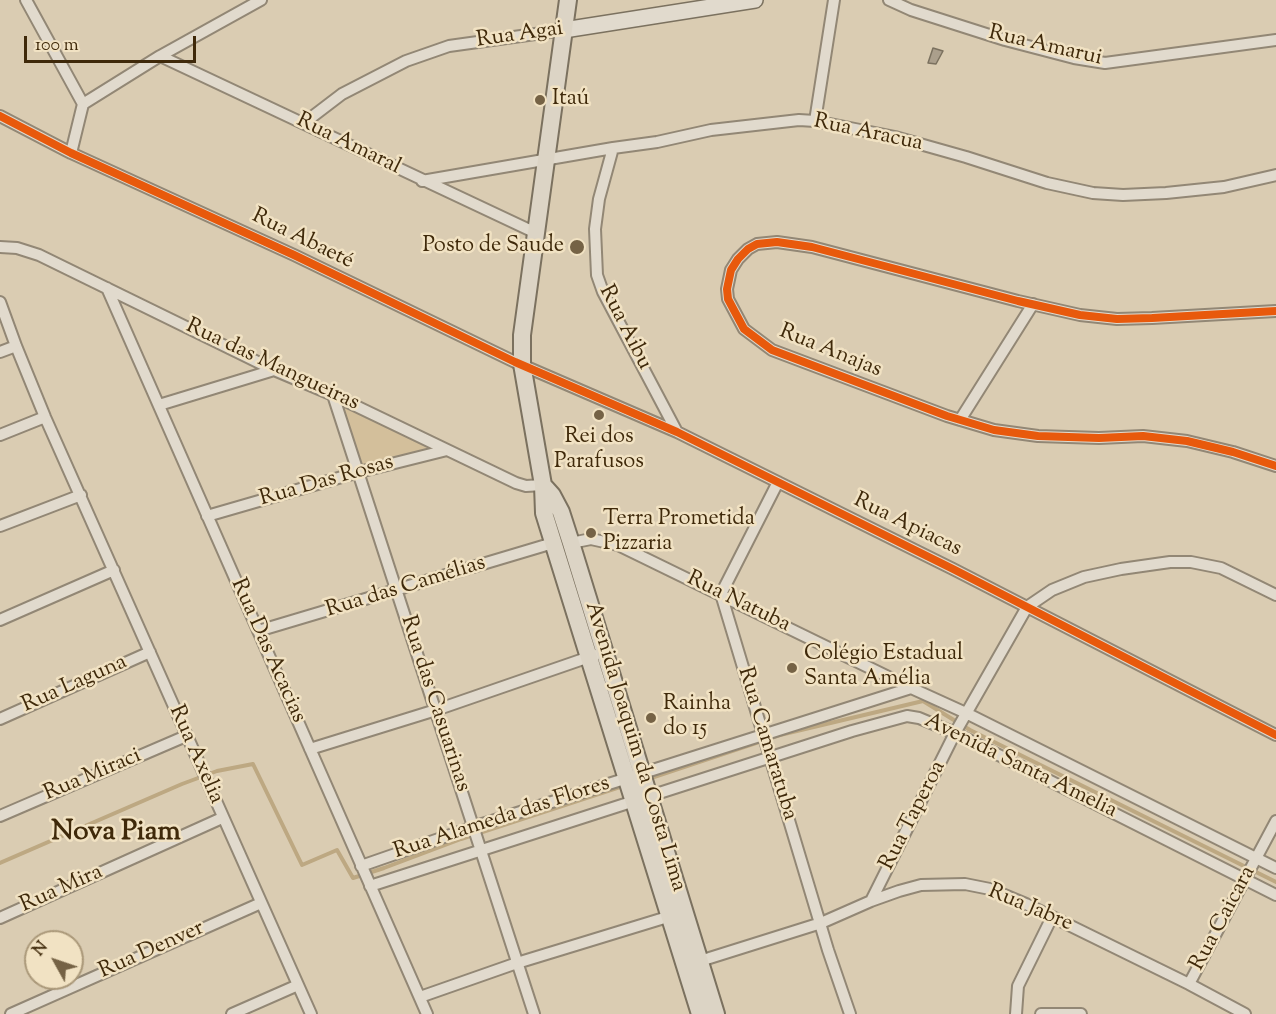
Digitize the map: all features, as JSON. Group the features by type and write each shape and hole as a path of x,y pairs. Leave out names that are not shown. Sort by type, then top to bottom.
{"main road":[{"name":"Avenida Joaquim da Costa Lima","path":"568,0 519,363 543,485 544,513 553,543 597,654"},
{"name":"Avenida Joaquim da Costa Lima","path":"543,485 552,495 561,512 571,543 597,654 635,776 650,796 700,1014"},
{"name":"Avenida Joaquim da Costa Lima","path":"635,776 633,801 676,914 700,961 716,1014"}],"street":[{"path":"26,0 82,104 72,153"},
{"path":"82,104 160,56 261,0"},
{"name":"Rua Agai","path":"304,123 342,94 406,61 449,46 755,0"},
{"path":"815,121 834,0"},
{"name":"Rua Amarui","path":"890,0 921,14 1005,40 1074,58 1105,63 1276,40"},
{"name":"Rua Amaral","path":"160,56 536,233"},
{"name":"Rua Abaeté","path":"0,116 72,153 294,255 519,363"},
{"name":"Rua Aracua","path":"422,181 657,142 729,127 782,121 815,121 895,137 966,156 1047,183 1093,192 1123,195 1166,193 1224,187 1276,175"},
{"name":"Rua Aibu","path":"613,148 599,199 595,229 597,274 603,292 677,432"},
{"name":"Rua Anajas","path":"1276,311 1117,319 1080,315 788,242 757,244 748,249 738,259 728,279 728,299 744,329 762,344 790,357 960,420 994,430 1038,436 1099,438 1143,436 1187,441 1233,452 1276,466"},
{"name":"Rua das Mangueiras","path":"0,247 17,248 39,255 274,370 333,395 516,483 526,486 543,485"},
{"name":"Rua Das Acacias","path":"107,288 427,1014"},
{"name":"Rua Axelia","path":"0,302 45,417 311,1014"},
{"path":"960,420 1033,304"},
{"path":"0,352 16,346"},
{"name":"Rua Apiacas","path":"519,363 677,432 1027,607 1276,735"},
{"path":"159,405 274,370"},
{"name":"Rua das Casuarinas","path":"333,395 534,1014"},
{"path":"0,435 45,417"},
{"name":"Rua Das Rosas","path":"207,516 359,472 447,450"},
{"path":"721,594 778,482"},
{"path":"0,526 81,495"},
{"name":"Rua Natuba","path":"571,543 591,539 618,545 911,688 966,712"},
{"name":"Rua das Camélias","path":"258,631 553,543"},
{"path":"1027,607 1052,590 1084,577 1170,562 1191,562 1221,568 1276,595"},
{"path":"0,620 114,570"},
{"name":"Rua Camaratuba","path":"721,594 850,1014"},
{"name":"Rua Taperoa","path":"871,901 966,712 1027,607"},
{"name":"Rua Laguna","path":"0,718 150,652"},
{"path":"310,749 436,710 597,654"},
{"name":"Avenida Santa Amelia","path":"635,776 911,688"},
{"name":"Avenida Santa Amelia","path":"966,712 1276,868"},
{"name":"Avenida Santa Amelia","path":"370,886 877,723 907,716 919,718 955,733 1276,895"},
{"name":"Rua Miraci","path":"0,816 186,736"},
{"name":"Rua Alameda das Flores","path":"361,866 473,827 635,776"},
{"name":"Rua Mira","path":"0,918 222,818"},
{"name":"Rua Caicara","path":"1189,984 1276,821"},
{"name":"Rua Jabre","path":"700,961 821,923 871,901 921,885 965,884 990,889 1052,917 1245,1014"},
{"name":"Rua Denver","path":"11,1014 261,903"},
{"path":"420,998 517,963 676,914"},
{"path":"1016,1014 1018,986 1052,917"},
{"path":"232,1014 298,985"},
{"path":"1041,1014 1081,1014"}],"shaded area":[{"path":"335,395 440,446 359,470"}],"building":[{"path":"933,48 943,51 936,64 928,63"}],"waterway":[{"path":"648,779 780,735 923,701 970,730 1276,882"},
{"path":"0,863 182,784 217,771 253,764 302,865 337,850 353,878 461,839 623,786"}],"cycle path":[{"path":"0,116 71,153 294,255 515,362 677,432 953,569 1276,735"},
{"path":"1276,311 1117,319 1080,315 812,247 777,242 757,244 748,249 731,270 727,289 728,299 744,329 772,350 947,416 994,430 1038,436 1099,438 1143,436 1187,441 1233,452 1276,466"}],"place":[{"name":"Itaú","path":"540,100"},
{"name":"Posto de Saude","path":"577,247"},
{"name":"Rei dos Parafusos","path":"599,415"},
{"name":"Terra Prometida Pizzaria","path":"591,533"},
{"name":"Colégio Estadual Santa Amélia","path":"792,668"},
{"name":"Rainha do 15","path":"651,718"}],"district":[{"name":"Nova Piam","path":"116,834"}]}
